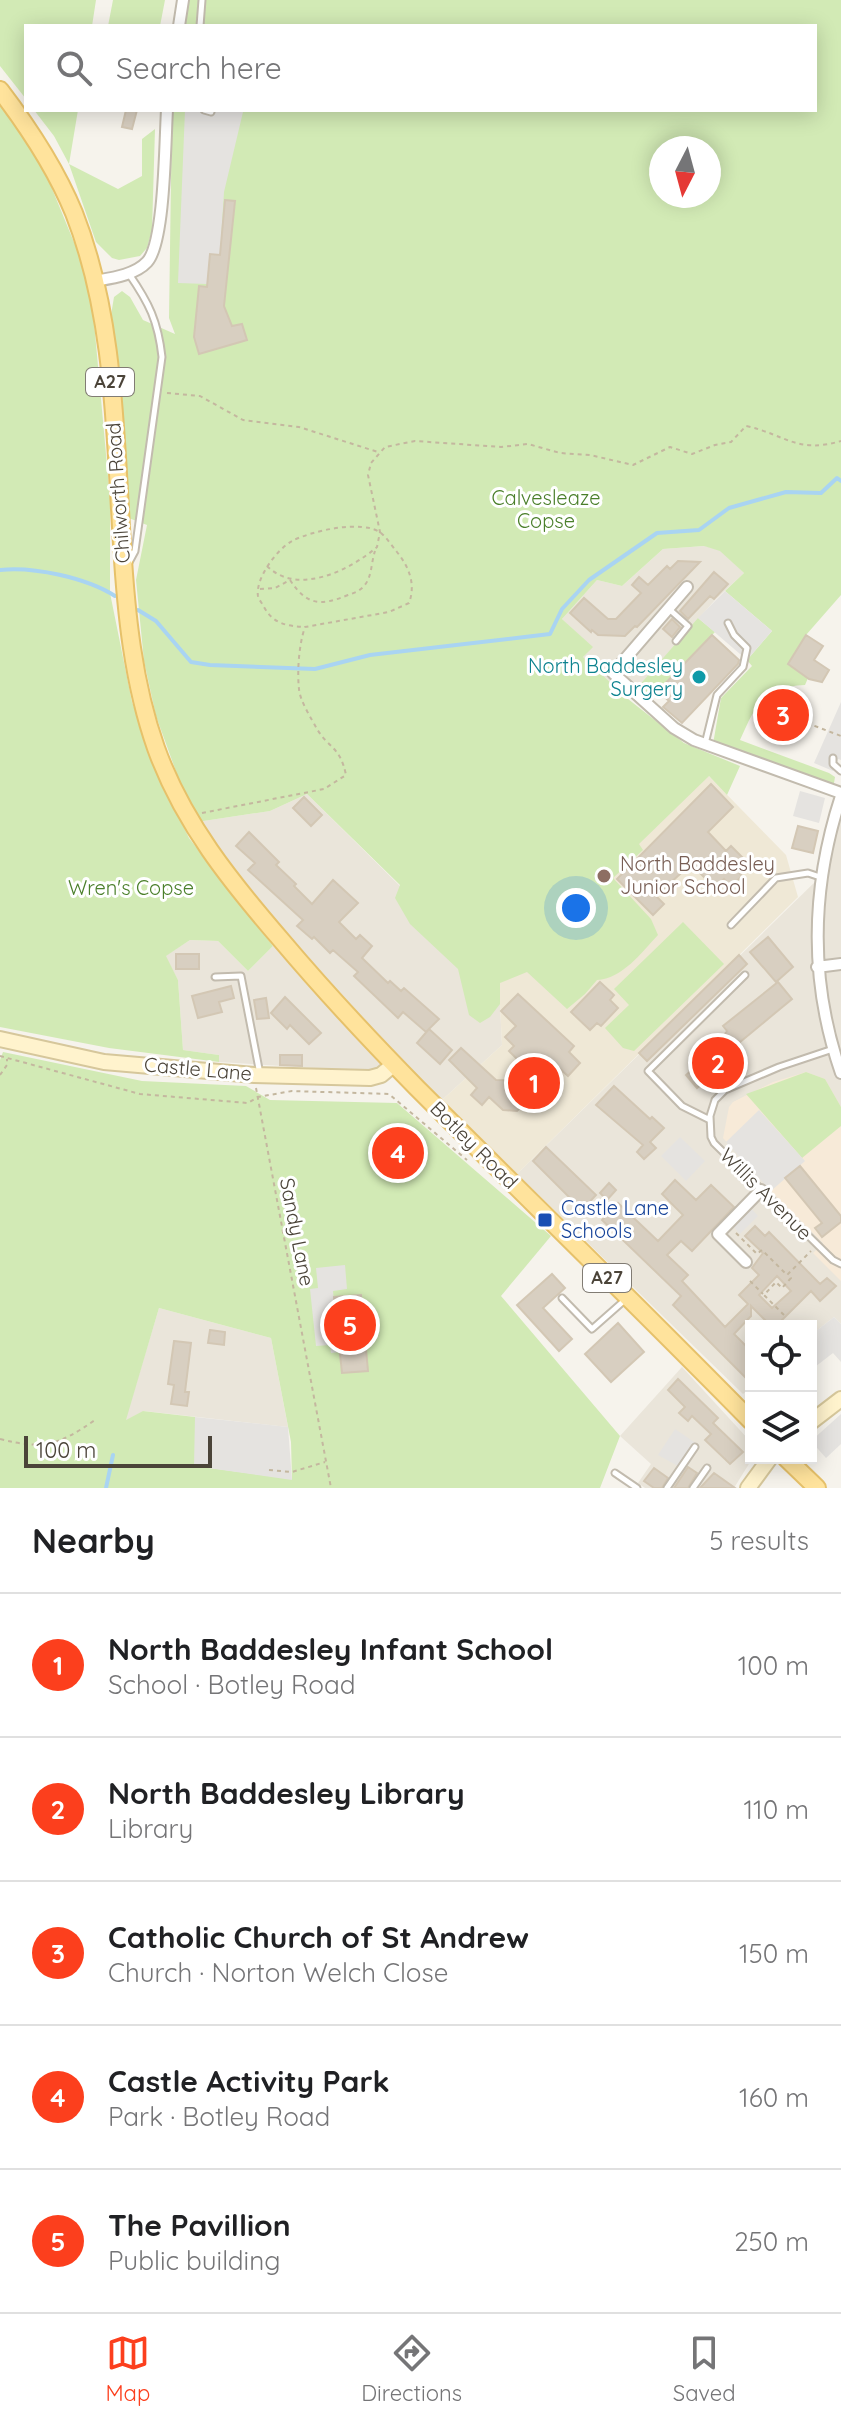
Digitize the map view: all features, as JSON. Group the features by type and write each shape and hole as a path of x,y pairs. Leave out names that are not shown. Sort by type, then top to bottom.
{"main road":[{"name":"Chilworth Road","path":"0,90 40,147 63,190 81,232 95,281 108,360 131,642 145,712 163,766 211,856"},
{"name":"Botley Road","path":"211,856 337,1006 393,1065 627,1299 745,1410"},
{"path":"792,1464 817,1488"}],"street":[{"path":"179,24 183,0"},
{"path":"95,281 128,273 143,266 150,258 158,237 167,112"},
{"path":"687,587 613,673 674,728 704,745 841,794 820,877 816,926 817,967 833,1049 841,1073"},
{"path":"817,967 841,964"},
{"name":"Castle Lane","path":"0,1042 104,1062 257,1075 370,1078 381,1075 393,1065"},
{"path":"746,1262 718,1234 761,1190"},
{"path":"817,1417 841,1399"},
{"path":"748,1488 766,1464"}],"lane":[{"path":"200,24 202,0"},
{"path":"123,571 135,551 162,357 159,330 150,304 128,273"},
{"path":"668,609 688,626 676,641"},
{"path":"704,745 717,695 743,667 745,660 747,648 734,635 728,623"},
{"path":"833,758 833,764 841,771"},
{"path":"731,925 776,878 808,873 820,877"},
{"path":"745,975 648,1071 682,1106 710,1120 715,1100 725,1090 833,1049"},
{"path":"215,977 241,976 257,1075"},
{"name":"Willis Avenue","path":"710,1120 714,1143 833,1260 841,1264"},
{"path":"562,1298 592,1329 627,1299"},
{"path":"667,1488 695,1447"},
{"path":"693,1488 707,1468"},
{"path":"615,1473 637,1488"}],"path":[{"path":"157,393 200,396 243,420 299,427 379,452"},
{"path":"267,566 277,575 290,580 300,595 313,602 332,602 362,590 370,578 380,532 368,475 371,463 385,447 415,441 501,447 528,444 560,453 590,455 633,465 670,447 692,454 731,442 746,426 764,430 792,444 819,447 841,441"},
{"path":"362,526 380,532 404,561 413,592 409,603 389,612 305,627 286,626 269,617 258,596 262,571 290,541 336,528 362,526"},
{"path":"259,590 275,588 290,580 341,572 377,547"},
{"path":"189,818 221,808 324,789 346,775 339,753 319,732 299,691 305,627"},
{"path":"807,723 841,736"},
{"path":"0,1042 7,1058 7,1065 0,1075"},
{"path":"0,1056 140,1094 248,1103 258,1097 292,1091 389,1094 474,1166"},
{"name":"Sandy Lane","path":"257,1075 258,1097 331,1488"},
{"path":"727,1225 757,1254 762,1250 791,1278 782,1288 776,1282 764,1295"},
{"path":"787,1275 817,1244"},
{"path":"750,1281 784,1315"},
{"path":"0,1439 23,1445 60,1443 95,1420"},
{"path":"269,1470 292,1472 326,1462"}],"shaded area":[{"path":"185,112 243,112 224,192 220,255 210,254 207,284 178,283"},
{"path":"705,546 720,550 744,573 715,600 628,699 583,657 592,647 562,619 597,580 622,586 663,549"},
{"path":"725,591 772,631 747,660 698,618"},
{"name":"North Baddesley Junior School","path":"583,657 693,760 786,855 798,897 517,1174 442,1100 502,1045 499,984"},
{"path":"841,702 841,760 838,759 833,771 814,763"},
{"path":"800,791 825,798 819,823 793,816"},
{"path":"307,794 499,984 502,1045 442,1100 410,1074 219,1062 219,1055 183,1050 178,980 165,956 190,940 218,941 248,971 273,946 292,945 197,822 270,811"},
{"path":"841,796 841,1324 834,1317 817,1330 817,1320 745,1320 743,1394 517,1174 820,877"},
{"path":"806,1072 825,1079 841,1107 841,1281 813,1253 823,1243 723,1138 729,1107 733,1102 773,1082"},
{"path":"759,1110 805,1161 771,1191 726,1142"},
{"path":"680,1137 705,1161 686,1181 661,1156"},
{"path":"749,1206 758,1216 740,1234 731,1224"},
{"path":"345,1265 347,1289 333,1291 339,1352 331,1353 330,1345 316,1346 310,1289 318,1288 316,1268"},
{"path":"159,1308 271,1338 288,1427 144,1411 125,1421"},
{"path":"834,1317 841,1324 841,1362 833,1353 817,1365 817,1330"},
{"path":"682,1367 745,1436 745,1464 749,1464 734,1488 645,1488 638,1483 651,1464 620,1436"},
{"path":"841,1414 841,1444 826,1458 817,1448 817,1436"},
{"path":"195,1417 288,1427 292,1480 194,1466"},
{"path":"675,1429 700,1446 685,1470 658,1455"}],"green space":[{"path":"0,0 96,0 92,24 24,24 24,96 0,66"},
{"path":"113,0 165,0 160,24 108,24"},
{"name":"Calvesleaze Copse","path":"188,0 841,0 841,595 806,635 788,664 808,678 805,685 779,690 762,700 740,740 829,773 835,777 834,783 828,784 713,744 721,698 752,666 747,660 772,631 725,591 744,573 720,551 704,546 663,549 622,586 597,580 562,619 593,647 583,657 628,699 684,743 740,766 727,795 709,776 639,844 643,850 613,878 651,919 658,935 630,964 615,975 597,980 567,1009 527,972 500,983 500,1004 490,1017 480,1023 469,1015 458,969 410,924 395,898 400,885 307,794 270,811 197,822 156,716 144,661 136,580 147,525 126,517 111,315 114,297 122,291 130,297 143,320 175,334 169,318 172,112 817,112 817,24 184,24"},
{"name":"Wren's Copse","path":"0,102 39,157 85,269 94,322 110,498 110,593 132,702 159,777 189,838 273,946 248,971 218,941 190,940 166,956 178,980 183,1050 219,1055 219,1062 109,1048 0,1027"},
{"path":"36,112 78,112 69,164 54,136"},
{"path":"155,129 152,230 147,248 140,256 119,260 112,258 96,242 69,164 118,189 142,176 142,139"},
{"path":"698,618 715,632 651,699 637,688"},
{"path":"683,922 724,964 634,1051 623,1048 605,1028 629,1005 614,989"},
{"path":"3,1052 142,1081 246,1086 270,1100 397,1103 551,1236 501,1296 620,1436 600,1488 0,1488 0,1060","holes":["159,1308 271,1338 291,1442 292,1479 195,1466 195,1417 143,1411 126,1420"]},
{"path":"806,1072 825,1079 841,1107 841,1126 802,1158 746,1094"}],"building":[{"path":"126,112 136,112 132,129 122,127"},
{"path":"225,200 235,201 224,306 232,326 242,324 247,340 199,354 194,337 199,286 207,287 210,254 220,255"},
{"path":"678,561 700,562 625,636 598,635 570,613 584,598 608,619 616,619 641,593 632,585 639,577 648,585 667,566 670,569"},
{"path":"714,572 728,584 714,599 710,596 688,619 680,611"},
{"path":"672,619 680,627 672,637 663,629"},
{"name":"North Baddesley Surgery","path":"712,635 739,660 738,664 682,723 663,707 669,701 658,691"},
{"path":"806,635 823,646 814,660 829,670 822,682 809,679 788,664"},
{"path":"791,691 807,723 776,739 760,707"},
{"path":"711,784 733,807 708,832 726,851 731,846 745,860 736,869 742,876 731,887 724,879 715,888 691,864 656,896 664,904 653,915 617,879"},
{"path":"304,797 322,815 311,826 293,808"},
{"path":"798,826 818,831 813,853 792,848"},
{"path":"249,832 279,862 276,865 312,904 333,880 358,903 339,922 356,939 360,935 372,946 362,958 388,983 390,981 401,991 404,988 439,1019 426,1032 403,1012 398,1018 354,976 358,972 333,950 330,953 297,926 303,920 248,870 255,863 236,846"},
{"path":"768,937 793,967 776,982 750,952"},
{"path":"176,954 199,954 199,969 176,969"},
{"path":"739,955 747,964 647,1061 639,1053"},
{"path":"600,982 614,995 610,1000 618,1008 601,1026 597,1023 590,1030 571,1012"},
{"path":"778,982 792,999 722,1057 727,1063 697,1088 686,1075 693,1069 689,1064 721,1039 727,1031 723,1026"},
{"path":"231,986 234,998 219,1002 222,1012 198,1018 192,996"},
{"path":"518,994 574,1046 569,1052 580,1063 568,1076 559,1068 517,1111 503,1110 489,1097 482,1105 471,1095 477,1088 449,1060 461,1048 496,1080 539,1081 509,1051 514,1046 505,1037 516,1026 501,1011"},
{"path":"285,997 321,1033 309,1044 290,1025 287,1029 271,1013"},
{"path":"266,998 269,1018 257,1019 254,1000"},
{"path":"429,1029 452,1050 440,1064 417,1043"},
{"path":"280,1055 302,1055 302,1066 280,1065"},
{"path":"614,1086 664,1128 650,1142 656,1148 644,1159 637,1152 643,1145 596,1105"},
{"path":"546,1147 596,1195 582,1210 533,1161"},
{"path":"800,1166 841,1216 841,1222 822,1237 815,1228 822,1223 785,1178"},
{"path":"675,1180 696,1200 711,1185 734,1207 692,1251 681,1241 667,1255 688,1275 682,1281 725,1327 748,1304 739,1295 759,1275 752,1268 763,1253 745,1236 755,1226 765,1236 769,1232 820,1284 827,1278 836,1286 820,1301 811,1291 782,1320 765,1320 751,1306 751,1316 734,1334 745,1345 745,1377 673,1305 681,1296 602,1220 618,1203 658,1241 683,1215 662,1194","holes":["777,1276 791,1291 772,1308 759,1295"]},
{"path":"609,1183 616,1190 607,1200 600,1193"},
{"path":"552,1274 565,1288 543,1308 572,1339 559,1351 517,1305"},
{"path":"361,1295 368,1371 342,1373 334,1297"},
{"path":"618,1323 644,1352 611,1382 585,1354"},
{"path":"210,1330 225,1332 224,1345 208,1343"},
{"path":"174,1341 191,1343 185,1392 189,1392 187,1406 171,1404 174,1385 168,1384"},
{"path":"678,1379 718,1418 713,1423 743,1452 730,1464 705,1440 711,1434 692,1416 688,1421 679,1413 685,1407 668,1390"},
{"path":"688,1467 697,1473 688,1488 674,1488"},
{"path":"654,1468 668,1478 662,1488 654,1488 644,1481"},
{"path":"714,1473 735,1488 700,1488"}],"waterway":[{"path":"138,610 156,621 191,662 210,665 315,669 370,655 550,634 562,609 589,580 657,533 699,530 729,508 786,492 821,493 837,478 841,481"},
{"path":"0,570 59,575 90,584 115,596"},
{"path":"106,1488 113,1455"}],"place":[{"name":"North Baddesley Surgery","path":"699,677"},
{"name":"Catholic Church of St Andrew","path":"783,715"},
{"name":"North Baddesley Junior School","path":"604,876"},
{"name":"North Baddesley Library","path":"718,1063"},
{"name":"North Baddesley Infant School","path":"534,1083"},
{"name":"Castle Activity Park","path":"398,1153"},
{"name":"Castle Lane Schools","path":"545,1220"},
{"name":"The Pavillion","path":"350,1325"}]}
